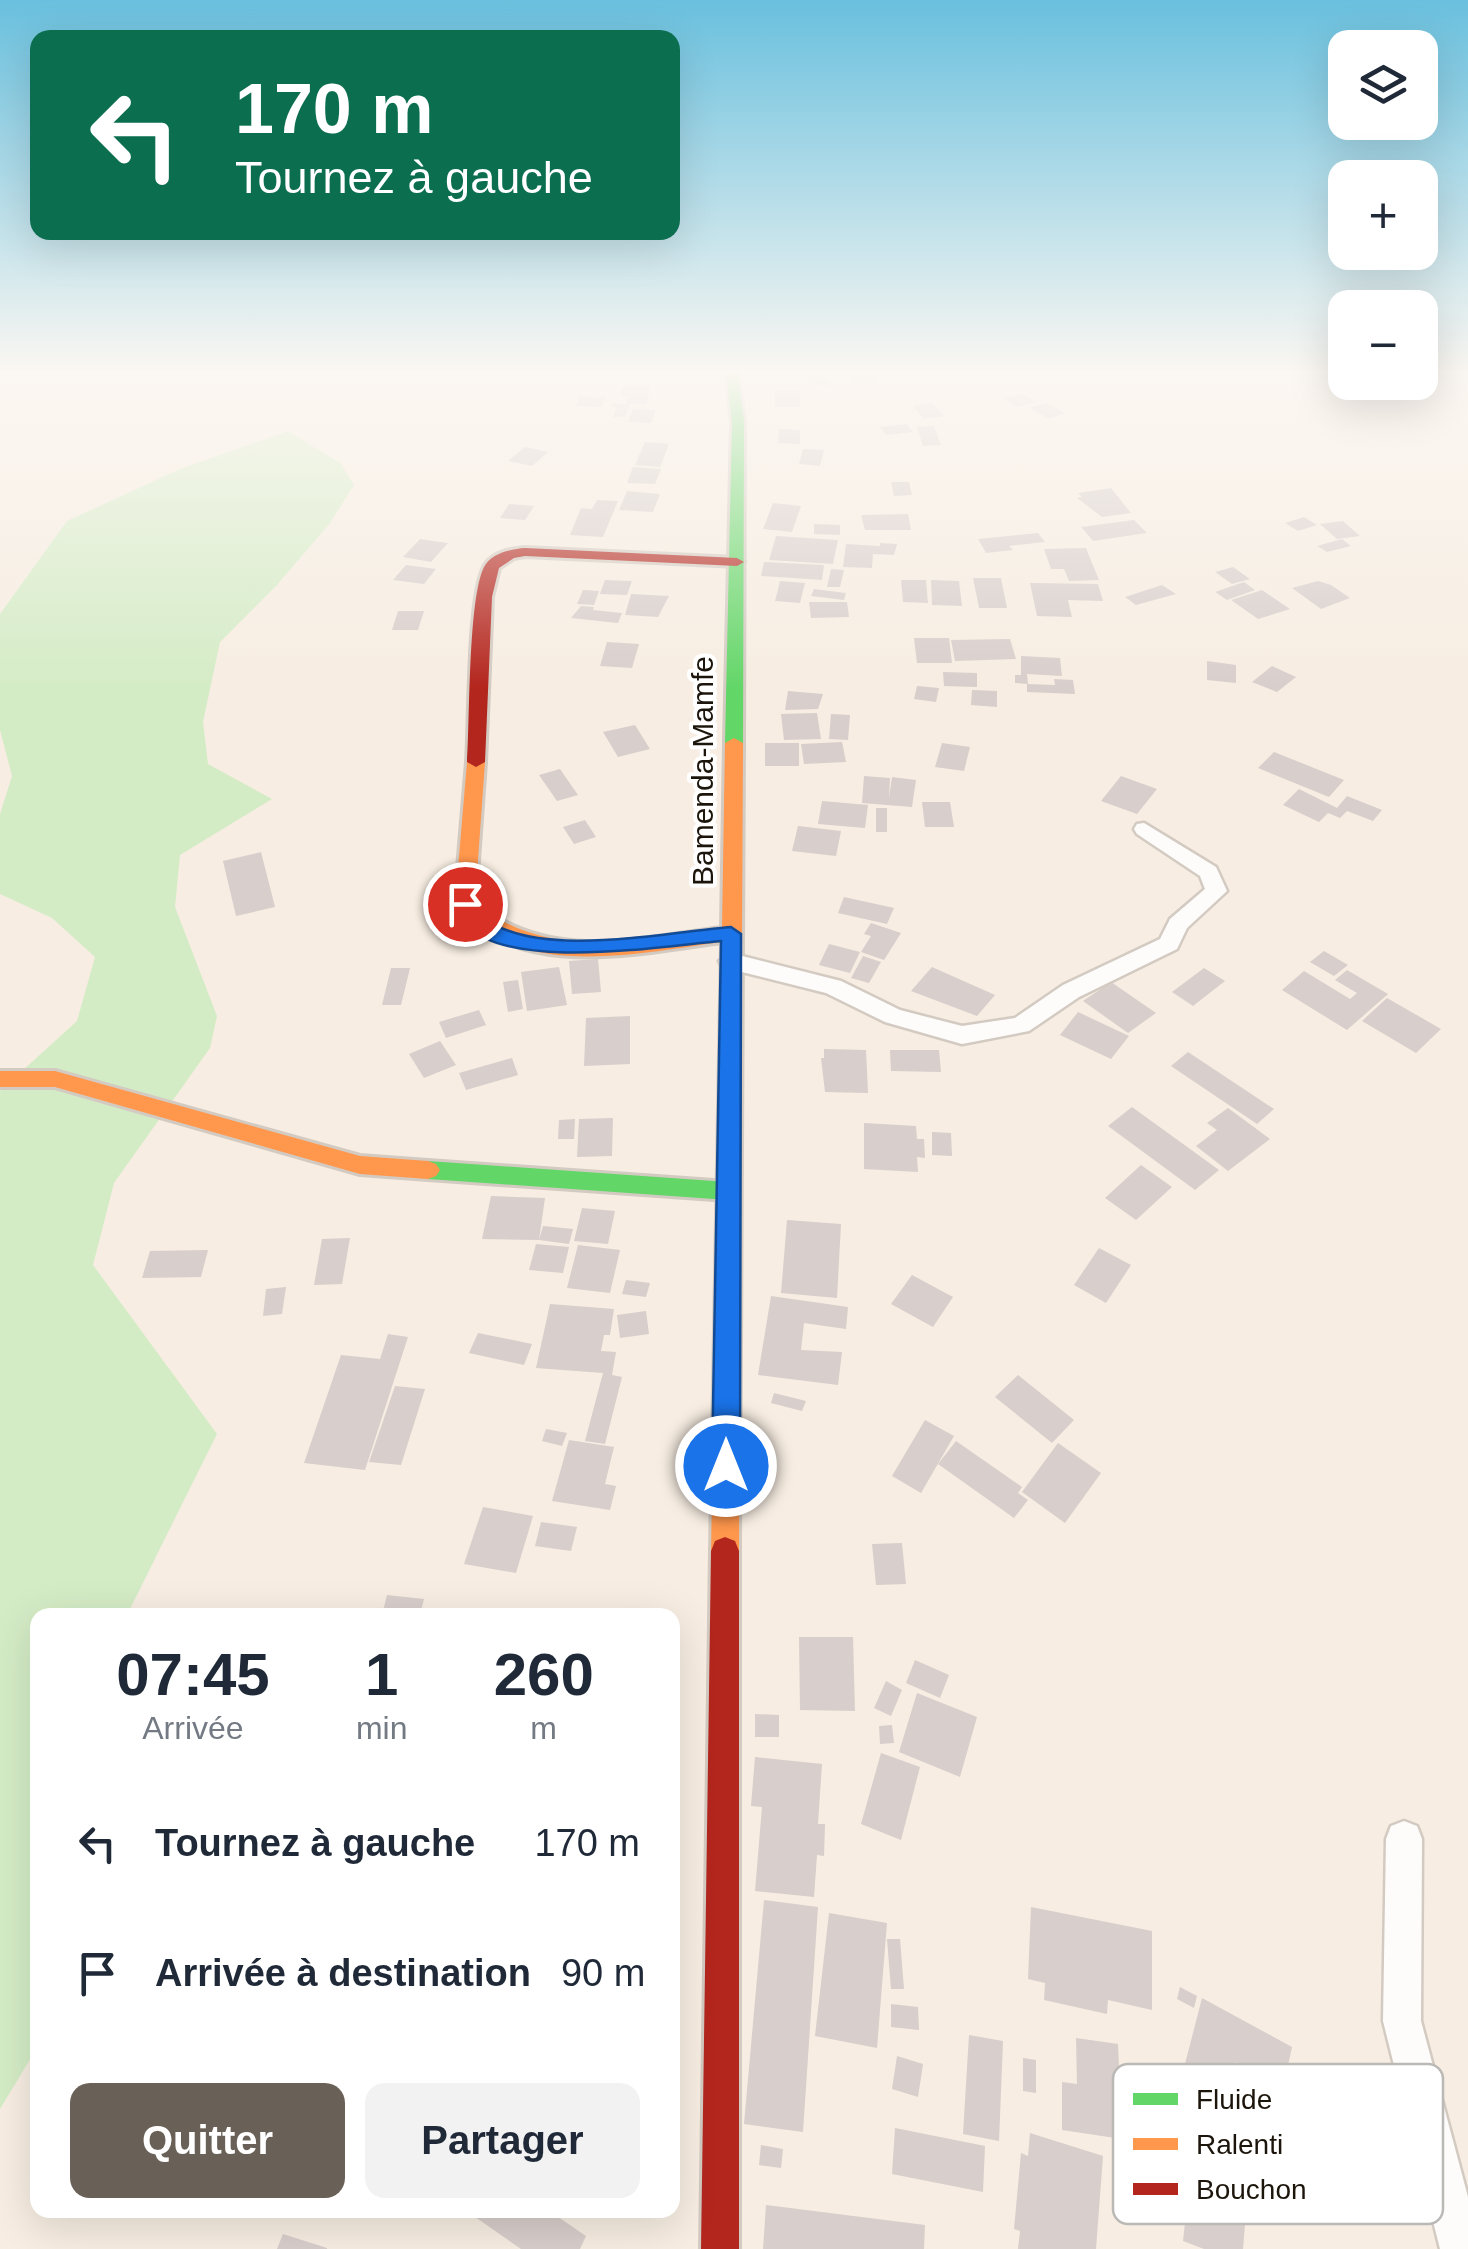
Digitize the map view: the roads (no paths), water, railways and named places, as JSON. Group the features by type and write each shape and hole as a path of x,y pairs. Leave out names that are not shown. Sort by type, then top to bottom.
{"main road":[{"name":"Bamenda-Mamfe","path":"720,2249 738,478"},
{"path":"731,934 576,947 532,944 503,936 474,921 465,904 481,695 484,597 492,566 499,558 526,552 737,562"},
{"path":"0,1079 55,1079 360,1166 728,1192"}],"street":[{"path":"730,961 833,987 893,1016 962,1035 1021,1025 1071,991 1169,944 1178,924 1216,891 1209,872 1144,830"},
{"path":"1404,1839 1402,2021 1413,2064"},
{"path":"1443,2179 1461,2249"}]}
